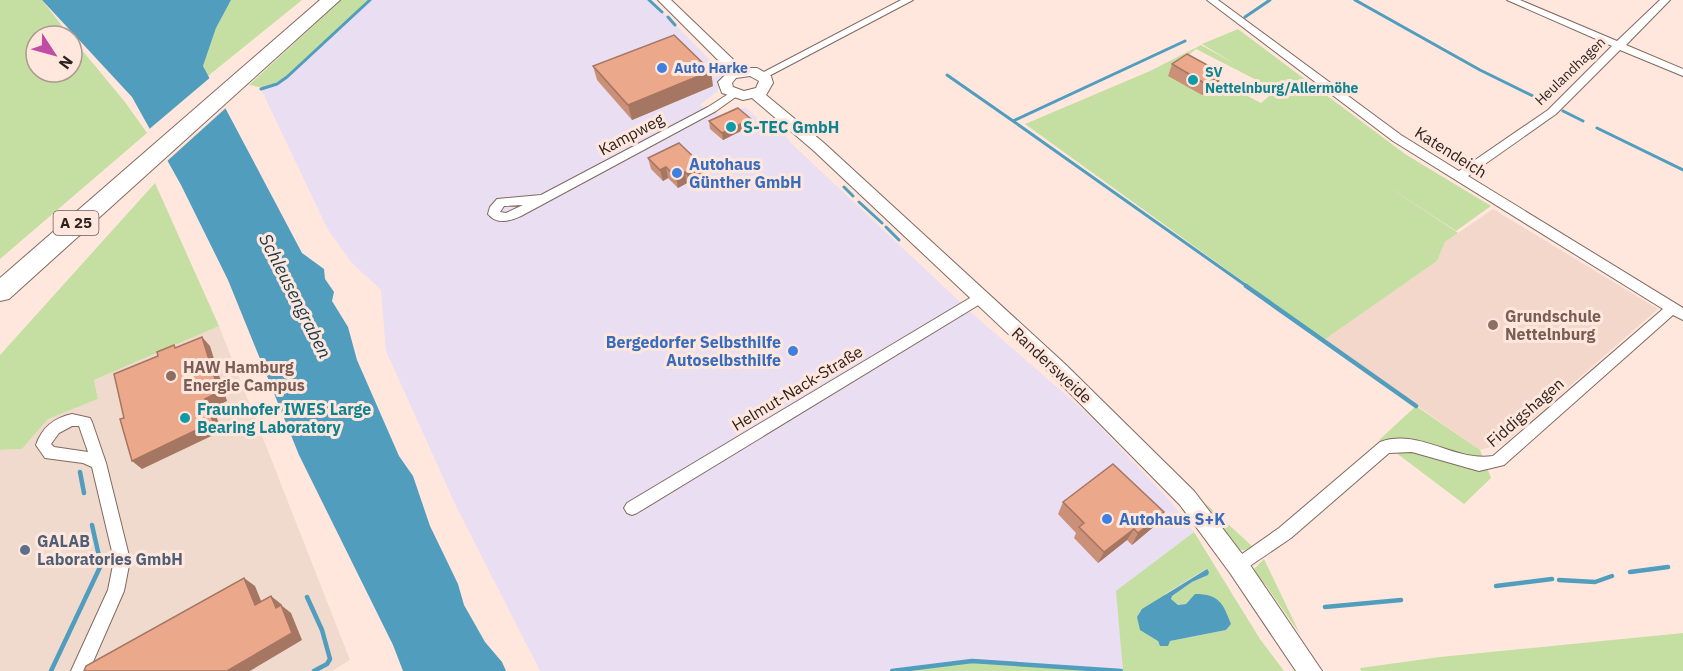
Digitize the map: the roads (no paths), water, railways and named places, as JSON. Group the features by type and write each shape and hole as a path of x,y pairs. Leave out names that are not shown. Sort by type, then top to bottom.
{"highway":[{"name":"A 25","path":"0,273 149,150 242,68 314,0"},
{"name":"A 25","path":"242,68 331,0"},
{"name":"A 25","path":"0,292 149,150"}],"street":[{"path":"664,0 738,72"},
{"path":"763,75 766,83 756,94 743,96 727,90 725,82 738,72 752,71 763,75 908,0"},
{"name":"Katendeich","path":"1212,0 1380,126 1678,312"},
{"path":"1512,0 1683,72"},
{"name":"Heulandhagen","path":"1459,177 1552,112 1665,0"},
{"name":"Kampweg","path":"543,199 703,113 733,94"},
{"name":"Randersweide","path":"756,94 819,147 1058,369 1187,498 1238,566 1310,671"},
{"name":"Helmut-Nack-Straße","path":"632,508 980,297"},
{"name":"Fiddigshagen","path":"1238,566 1285,533 1385,447 1394,444 1415,445 1462,460 1484,464 1503,459 1536,427 1678,312"},
{"path":"80,671 111,603 122,567 99,463"}],"water":[{"name":"Schleusengraben","path":"42,0 231,0 216,28 203,66 302,253 324,269 325,279 334,292 332,301 348,327 357,360 399,456 413,476 430,526 458,584 464,605 485,642 502,662 506,671 403,671 393,645 299,455 228,280 181,185 132,97 84,45 84,24 64,24"},
{"path":"1207,569 1208,575 1192,582 1171,599 1178,605 1186,604 1195,594 1215,598 1222,605 1231,624 1226,630 1170,641 1168,646 1160,646 1158,641 1140,630 1137,617 1142,609"}],"waterway":[{"path":"261,89 277,84 287,77 370,0"},
{"path":"649,0 662,12"},
{"path":"1245,17 1270,0"},
{"path":"1355,0 1480,70 1545,102"},
{"path":"668,17 675,25"},
{"path":"1013,121 1185,41"},
{"path":"947,75 1013,121"},
{"path":"1563,111 1583,121"},
{"path":"1013,121 1248,287"},
{"path":"1597,128 1683,170"},
{"path":"844,187 853,196"},
{"path":"859,202 882,223"},
{"path":"886,227 899,240"},
{"path":"1246,286 1416,406"},
{"path":"80,472 84,493"},
{"path":"51,671 101,565 92,525"},
{"path":"1630,572 1668,567"},
{"path":"1559,580 1595,582 1612,576"},
{"path":"1496,586 1552,579"},
{"path":"307,597 322,630 330,659 327,664 314,671"},
{"path":"1325,607 1401,600"},
{"path":"892,671 972,661 1121,671"}],"place":[{"name":"Auto Harke","path":"662,68"},
{"name":"SV Nettelnburg/Allermöhe","path":"1193,80"},
{"name":"S-TEC GmbH","path":"731,127"},
{"name":"Autohaus Günther GmbH","path":"677,173"},
{"name":"Grundschule Nettelnburg","path":"1493,325"},
{"name":"Bergedorfer Selbsthilfe Autoselbsthilfe","path":"793,351"},
{"name":"HAW Hamburg Energie Campus","path":"171,376"},
{"name":"Fraunhofer IWES Large Bearing Laboratory","path":"185,418"},
{"name":"Autohaus S+K","path":"1107,519"},
{"name":"GALAB Laboratories GmbH","path":"25,550"}]}
